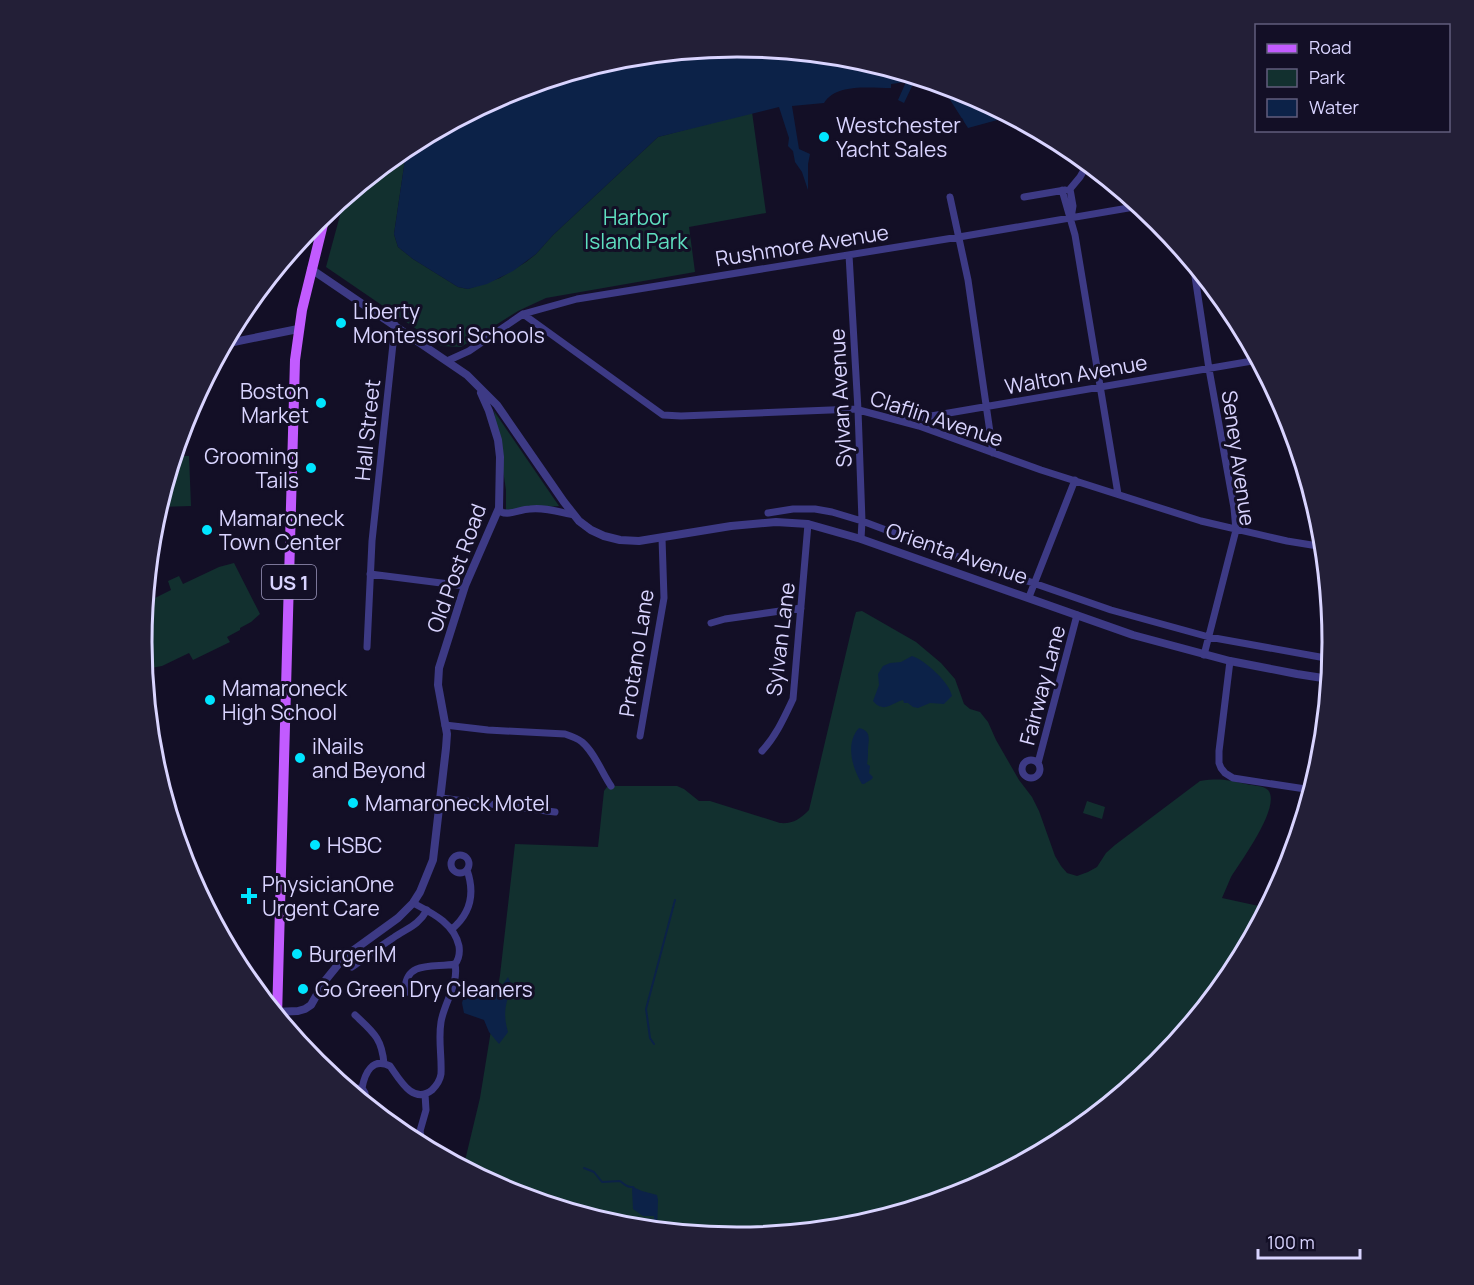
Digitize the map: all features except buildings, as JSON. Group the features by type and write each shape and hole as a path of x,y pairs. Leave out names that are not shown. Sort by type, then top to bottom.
{"main road":[{"name":"US 1","path":"276,1004 295,360 298,329 320,232"}],"street":[{"path":"1023,197 1066,189 1082,170"},
{"path":"1066,189 1073,206 1071,218 1118,494"},
{"path":"950,197 968,280 993,453"},
{"name":"Rushmore Avenue","path":"447,361 469,351 523,314 578,298 1129,208"},
{"name":"Sylvan Avenue","path":"849,255 858,410 861,539"},
{"name":"Orienta Avenue","path":"311,269 467,375 497,405 579,521 604,536 639,541 731,526 776,522 808,524 861,539 1133,635 1230,661 1321,678"},
{"name":"Seney Avenue","path":"1195,278 1236,530 1204,655"},
{"name":"Claflin Avenue","path":"523,314 663,415 855,409 919,426 993,453 1201,521 1314,545"},
{"name":"Hall Street","path":"367,647 372,541 395,325"},
{"path":"235,342 298,329"},
{"name":"Walton Avenue","path":"900,421 1250,361"},
{"name":"Old Post Road","path":"284,1013 305,1009 311,1005 324,982 341,961 398,918 413,903 433,860 447,734 438,685 440,668 465,586 499,508 498,440 489,411 477,386"},
{"path":"1029,597 1075,480"},
{"name":"Orienta Avenue","path":"499,508 505,514 528,508 540,508 574,514"},
{"name":"Orienta Avenue","path":"768,513 793,509 815,509 832,513 862,521 1111,610 1209,637 1322,657"},
{"name":"Sylvan Lane","path":"762,751 769,743 793,699 808,524"},
{"name":"Protano Lane","path":"640,736 663,598 662,538"},
{"path":"945,568 950,554"},
{"path":"370,574 465,586"},
{"path":"711,623 801,608"},
{"name":"Fairway Lane","path":"1038,763 1077,615"},
{"path":"1230,661 1219,763 1221,768 1225,773 1239,780 1304,790"},
{"path":"445,725 565,734 583,742 611,786"},
{"path":"441,798 555,812"},
{"path":"452,930 465,915 469,901 471,882 467,870"},
{"path":"365,1094 362,1088 366,1073 379,1063 390,1066 407,1089 413,1093 425,1094 440,1081 441,1018 455,979 455,964 460,951 452,930 427,910 413,903"},
{"path":"352,967 422,919 427,910"},
{"path":"408,992 405,988 406,978 414,970 455,964"},
{"path":"355,1015 379,1041 384,1064"},
{"path":"358,1088 362,1088"},
{"path":"421,1135 426,1110 425,1094"}],"green space":[{"name":"Harbor Island Park","path":"752,112 766,213 689,227 695,272 546,298 518,311 461,347 441,346 326,267 341,211 405,161 394,234 398,247 458,287 468,289 500,278 536,254 553,235 658,137"},
{"path":"494,411 559,506 506,510 506,490"},
{"path":"182,456 189,456 191,506 168,507"},
{"path":"234,563 260,614 227,637 230,642 193,660 189,653 162,666 153,668 154,599 171,590 168,581 179,576 183,584 219,567"},
{"path":"862,611 916,642 941,663 955,679 964,704 980,712 988,722 1019,780 1032,797 1055,856 1067,873 1077,876 1097,867 1106,853 1115,845 1200,781 1228,781 1261,786 1268,790 1271,798 1265,821 1231,877 1222,898 1259,906 1224,968 1202,999 1151,1057 1123,1083 1093,1107 1030,1150 996,1168 925,1197 851,1217 775,1227 699,1227 661,1223 623,1217 549,1197 465,1161 480,1098 500,975 515,844 598,847 604,791 607,787 614,786 677,786 699,801 710,801 780,823 793,822 799,818 809,810 856,612"},
{"path":"1087,801 1105,807 1102,819 1083,813"}],"water":[{"path":"737,57 813,62 851,68 906,82 891,84 891,88 845,89 829,97 824,103 792,106 799,149 810,154 808,190 802,172 795,162 793,151 788,146 789,138 779,107 658,137 553,235 536,254 513,271 487,284 468,289 458,287 398,247 394,234 405,161 444,135 478,117 549,88 585,77 661,62"},
{"path":"906,82 913,84 904,103 898,100"},
{"path":"948,97 1000,119 968,128"},
{"path":"912,656 936,673 947,685 952,696 944,704 930,703 918,708 904,703 903,700 888,707 877,705 873,701 879,685 878,674 883,666 901,662"},
{"path":"859,728 866,731 868,736 867,764 870,766 869,773 873,777 864,784 858,778 851,748"},
{"path":"508,977 512,986 505,1009 508,1032 499,1044 489,1032 484,1020 464,1013 462,1003 464,996 490,997"},
{"path":"633,1187 657,1195 657,1222 635,1219 654,1219 654,1216 643,1216 633,1209"}],"waterway":[{"path":"654,1044 650,1038 646,1009 675,900"},
{"path":"584,1168 594,1172 602,1182 620,1181 634,1188"}],"place":[{"name":"Westchester Yacht Sales","path":"824,137"},
{"name":"Liberty Montessori Schools","path":"341,323"},
{"name":"Boston Market","path":"321,403"},
{"name":"Grooming Tails","path":"311,468"},
{"name":"Mamaroneck Town Center","path":"207,530"},
{"name":"Mamaroneck High School","path":"210,700"},
{"name":"iNails and Beyond","path":"300,758"},
{"name":"Mamaroneck Motel","path":"353,803"},
{"name":"HSBC","path":"315,845"},
{"name":"PhysicianOne Urgent Care","path":"249,896"},
{"name":"BurgerIM","path":"297,954"},
{"name":"Go Green Dry Cleaners","path":"303,989"}]}
